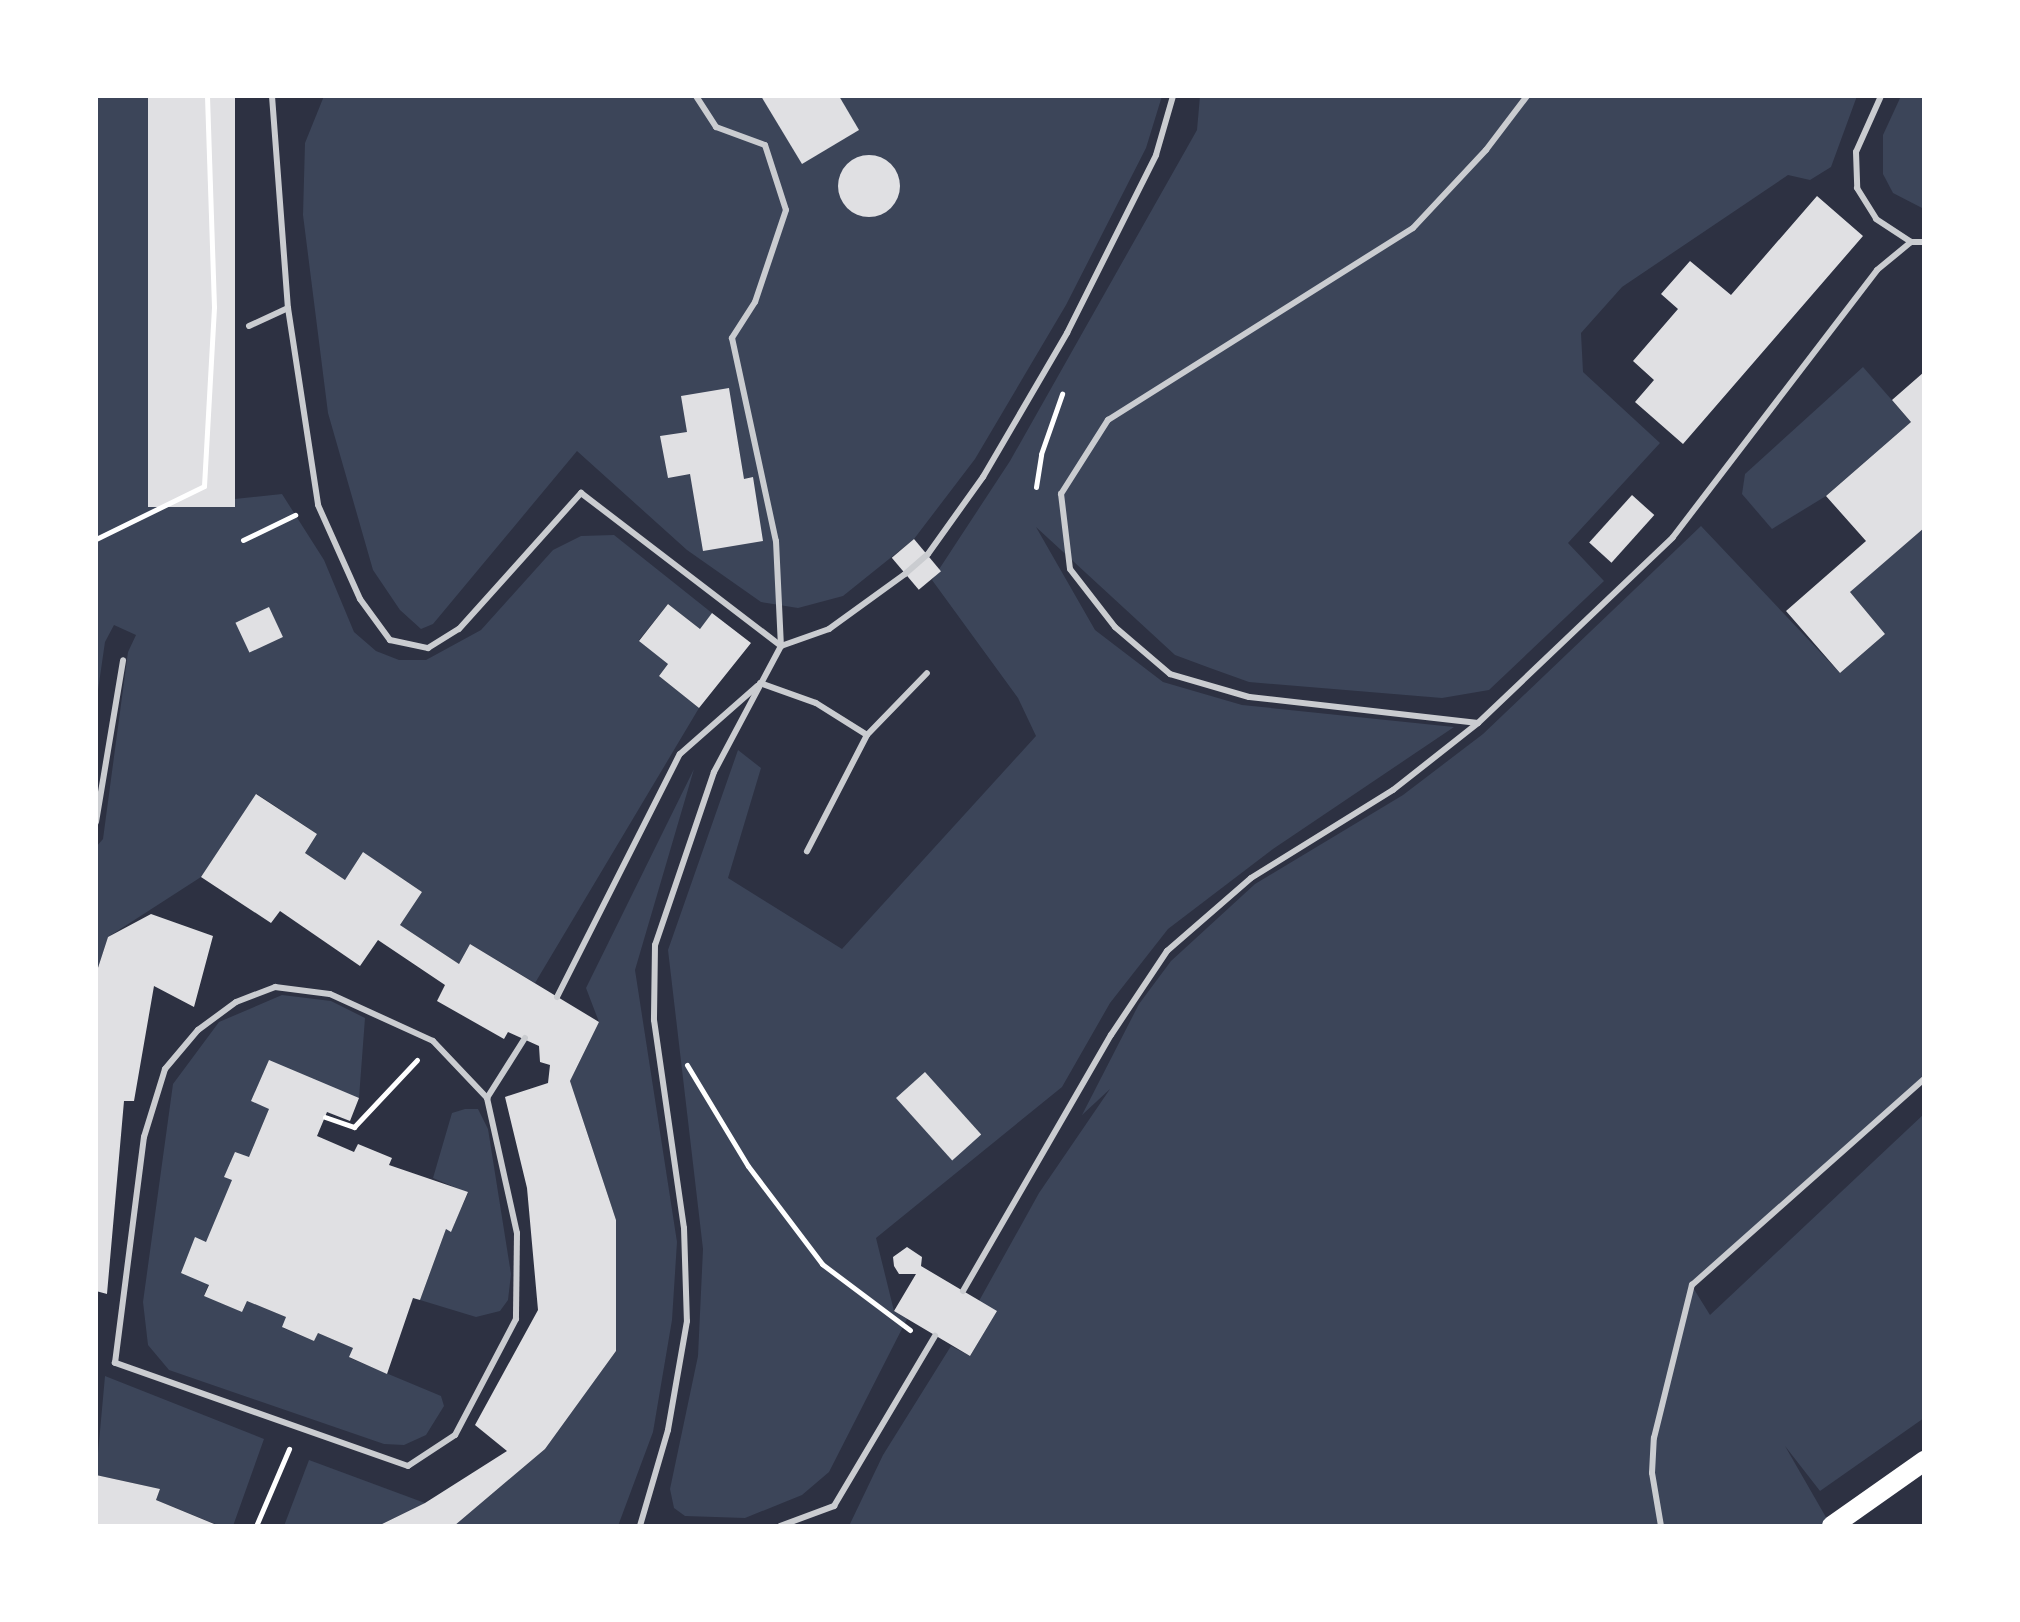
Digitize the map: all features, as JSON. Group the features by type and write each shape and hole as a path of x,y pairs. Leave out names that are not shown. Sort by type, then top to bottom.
{"main road":[{"path":"1832,1526 1924,1461"}],"lane":[{"path":"272,96 288,308 318,505 360,599 390,640 428,648 459,629 581,493 781,646"},
{"path":"640,1526 668,1430 687,1321 684,1228 654,1020 655,945 714,772 781,646 776,541 732,338 755,302 786,210 765,145 716,127 696,96"},
{"path":"781,646 829,629 905,574 928,554 974,490 1067,333 1156,155 1173,96"},
{"path":"1478,723 1249,697 1170,674 1115,627 1070,569 1061,494 1108,420 1413,228 1486,150 1527,96"},
{"path":"1881,96 1856,152 1857,188 1876,219 1911,242 1924,242"},
{"path":"963,1291 1111,1035 1167,951 1251,878 1393,790 1478,723 1673,537 1877,270 1911,242"},
{"path":"249,326 288,308"},
{"path":"96,822 123,660"},
{"path":"807,851 867,735 927,673"},
{"path":"760,683 816,703 867,735"},
{"path":"557,997 680,754 760,683"},
{"path":"275,987 330,994 433,1041 487,1098 517,1233 516,1319 455,1435 408,1466 298,1430 115,1363 144,1137 165,1069 198,1030 236,1002 275,987"},
{"path":"487,1098 525,1038"},
{"path":"1661,1526 1652,1473 1654,1438 1692,1285 1924,1079"},
{"path":"780,1526 834,1506 933,1339"}],"path":[{"path":"96,539 204,486 214,307 207,96"},
{"path":"243,540 318,505"},
{"path":"654,1020 748,1166 822,1264 892,1319 933,1339"},
{"path":"325,1117 354,1127 433,1041"},
{"path":"256,1526 298,1430"}],"shaded area":[{"path":"96,96 148,96 196,503 282,494 324,560 354,632 376,651 399,660 426,660 481,630 553,550 581,536 614,535 712,613 700,629 668,604 639,640 668,664 659,676 699,708 535,983 470,944 459,964 400,925 422,892 364,853 345,880 305,853 317,834 257,794 201,877 108,937 96,974 96,847 103,839 128,652 136,635 114,625 105,642 96,704"},
{"path":"324,96 1162,96 1146,148 1066,305 975,459 914,539 843,596 798,608 761,602 687,550 577,451 433,624 421,629 400,610 373,570 328,413 303,215 305,143"},
{"path":"1200,96 1857,96 1831,167 1810,180 1788,175 1622,287 1581,333 1583,372 1660,443 1568,543 1604,581 1489,690 1442,698 1249,682 1210,668 1175,655 1036,527 1095,630 1163,682 1242,705 1454,727 1273,849 1168,929 1110,1003 1062,1087 876,1238 894,1311 907,1319 829,1472 802,1495 745,1518 685,1516 674,1508 670,1489 698,1356 703,1249 668,950 738,750 761,768 728,878 842,949 1036,736 1018,698 932,580 1010,461 1197,130"},
{"path":"1901,96 1924,96 1924,209 1893,193 1883,174 1883,135"},
{"path":"1863,367 1911,422 1826,496 1772,529 1742,494 1745,474"},
{"path":"1701,526 1840,673 1885,634 1850,592 1924,528 1924,1079 1692,1286 1710,1315 1924,1114 1924,1418 1820,1491 1785,1446 1831,1526 849,1526 883,1455 951,1346 970,1356 996,1312 979,1301 1039,1193 1110,1089 1082,1115 1139,1004 1171,961 1255,884 1403,795 1483,734"},
{"path":"694,769 635,970 677,1242 672,1320 653,1432 618,1526 454,1526 545,1449 616,1351 616,1220 570,1081 599,1022 586,988"},
{"path":"282,995 331,1001 365,1018 359,1098 327,1112 320,1129 291,1117 228,1238 204,1295 242,1312 247,1301 286,1317 283,1328 314,1341 318,1333 353,1348 350,1358 441,1396 444,1406 426,1435 404,1445 384,1444 169,1370 148,1345 143,1302 173,1084 219,1022"},
{"path":"478,1109 488,1129 511,1274 508,1300 500,1311 476,1317 420,1300 446,1229 451,1231 468,1193 433,1178 452,1113"},
{"path":"105,1376 264,1439 233,1526 220,1526 156,1500 160,1489 96,1475"},
{"path":"309,1460 425,1503 378,1526 284,1526"}],"building":[{"path":"148,96 235,96 235,507 148,507"},
{"path":"761,96 839,96 859,130 802,164"},
{"path":"869,155 881,157 891,164 898,174 898,198 891,208 881,215 869,217 857,215 847,208 840,198 838,186 840,174 847,164 857,157"},
{"path":"1817,196 1863,236 1683,444 1635,402 1654,380 1633,361 1678,309 1661,294 1690,261 1731,295"},
{"path":"1924,372 1924,528 1850,592 1885,634 1840,673 1786,611 1866,541 1826,496 1911,422 1892,400"},
{"path":"729,388 744,479 753,477 763,541 703,551 690,474 668,478 660,436 687,432 681,396"},
{"path":"1632,495 1654,515 1611,563 1589,543"},
{"path":"914,539 941,571 919,590 892,558"},
{"path":"668,604 700,629 712,613 751,643 699,708 659,676 668,664 639,641"},
{"path":"269,607 283,637 249,653 235,623"},
{"path":"256,794 317,834 305,853 345,880 363,852 422,892 400,925 459,964 470,944 599,1022 570,1081 616,1220 616,1351 545,1449 454,1526 378,1526 425,1503 507,1451 475,1425 538,1310 527,1188 505,1097 548,1083 550,1065 540,1062 539,1046 508,1032 504,1039 437,1001 445,985 378,940 360,966 280,911 271,923 201,877"},
{"path":"151,914 213,936 194,1007 154,986 134,1101 124,1101 107,1294 96,1291 96,974 108,937"},
{"path":"269,1060 359,1098 350,1121 327,1112 317,1136 354,1152 358,1144 392,1158 389,1165 468,1192 451,1232 446,1229 420,1300 413,1298 387,1374 349,1357 353,1348 318,1333 314,1341 282,1327 286,1317 247,1301 242,1312 204,1296 209,1285 181,1273 195,1237 206,1242 232,1180 224,1177 235,1152 249,1157 269,1109 251,1101"},
{"path":"925,1072 981,1134 952,1161 896,1098"},
{"path":"907,1247 922,1257 921,1266 997,1311 970,1356 894,1311 916,1274 899,1274 894,1266 893,1257"},
{"path":"96,1475 160,1489 156,1500 219,1526 96,1526"}]}
